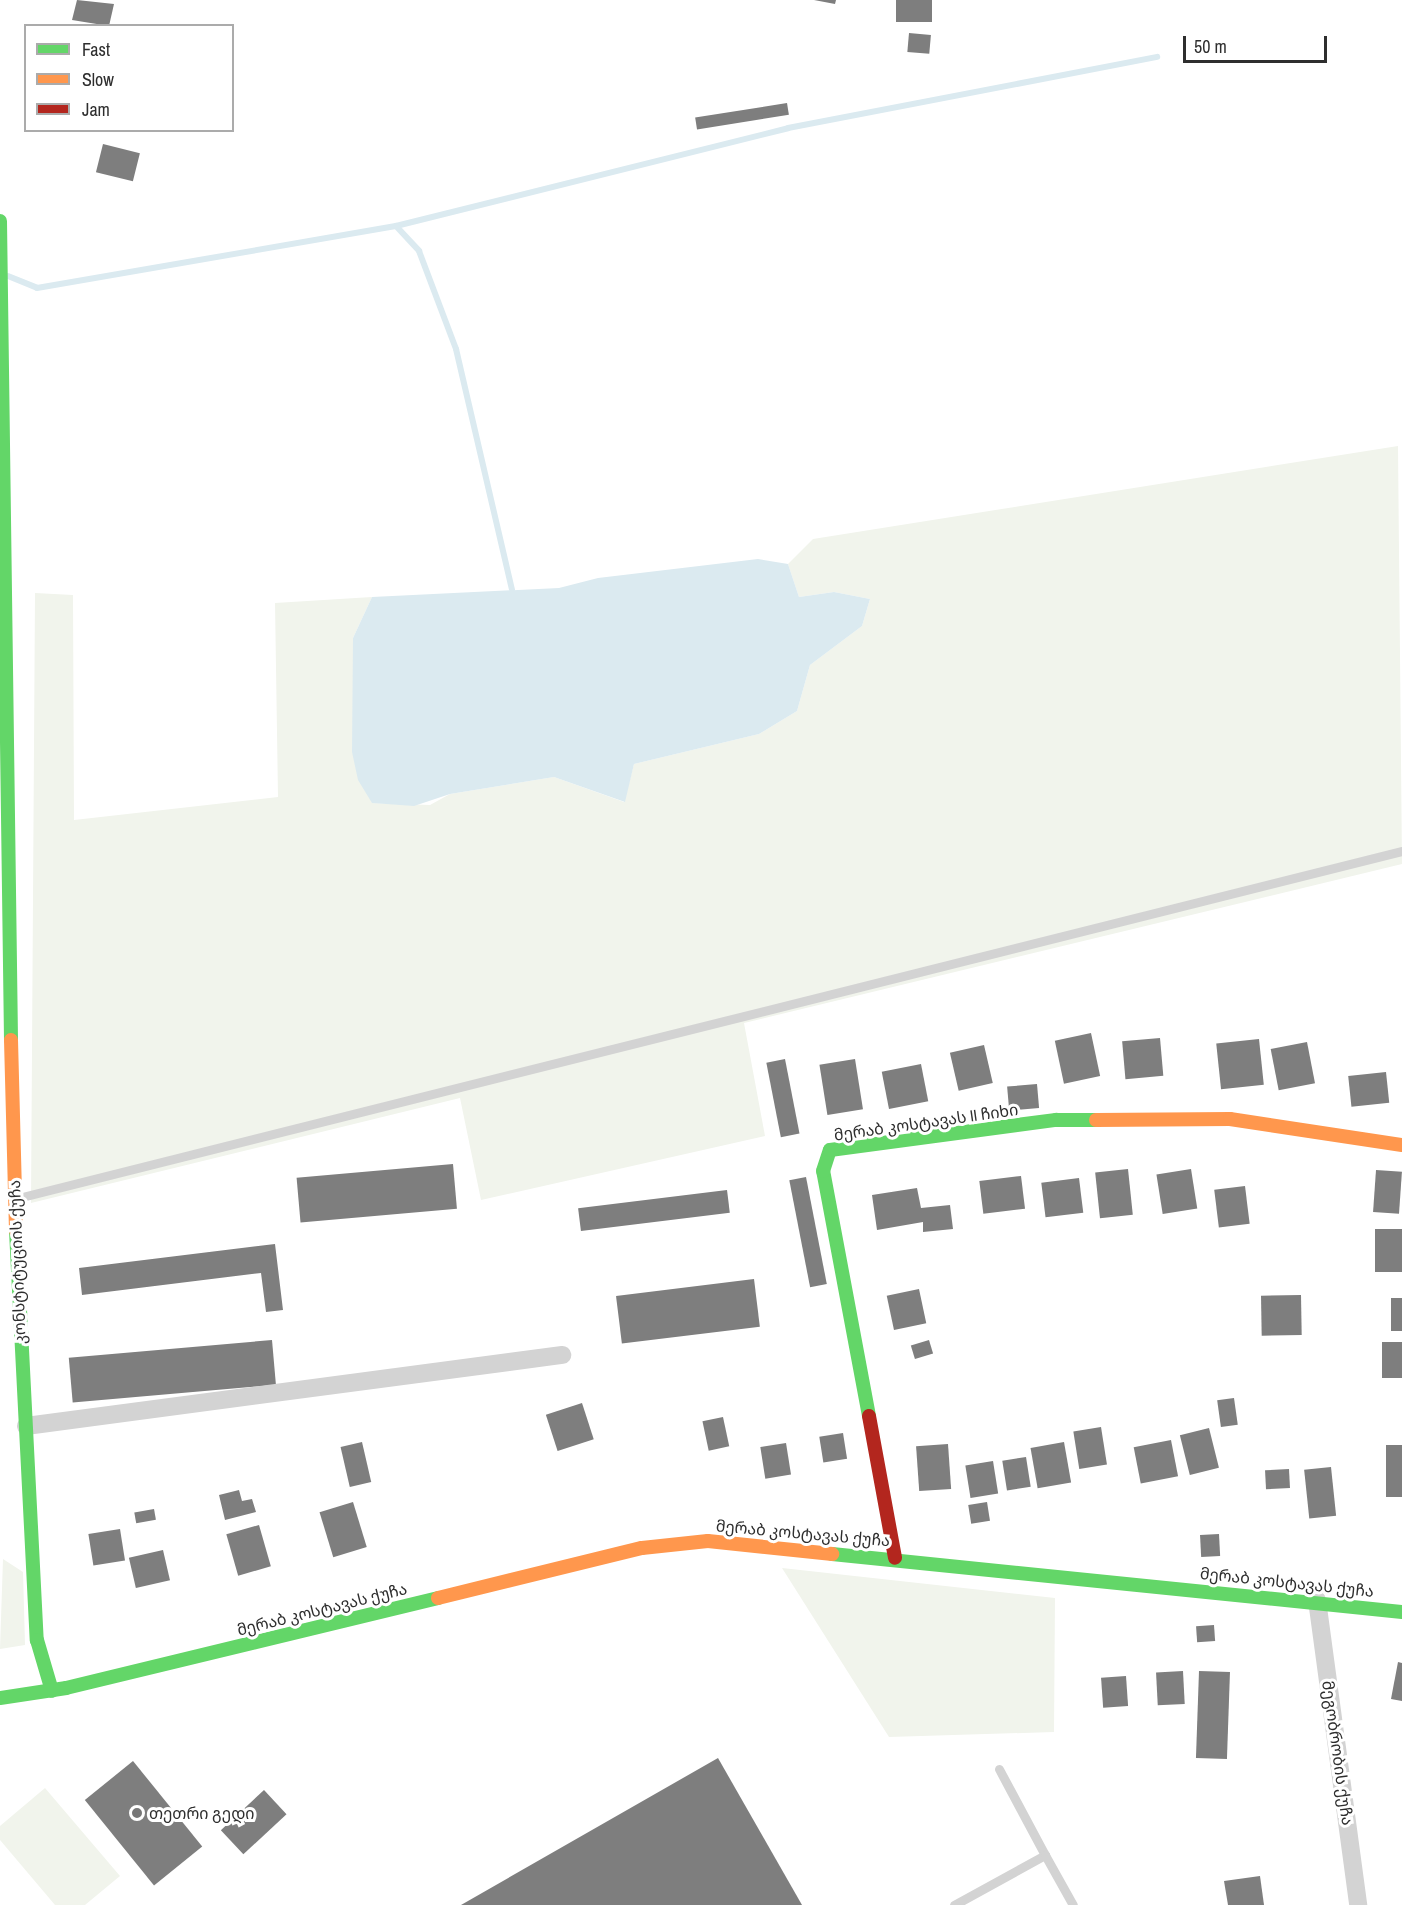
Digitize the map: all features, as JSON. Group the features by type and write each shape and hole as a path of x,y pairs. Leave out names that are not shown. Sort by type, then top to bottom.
{"street":[{"name":"კონსტიტუციის ქუჩა","path":"0,220 8,1200 26,1426 39,1655 51,1691"},
{"name":"მერაბ კოსტავას II ჩიხი","path":"895,1558 823,1171 830,1150 1056,1120 1230,1119 1402,1145"},
{"path":"26,1426 562,1355"},
{"name":"მერაბ კოსტავას ქუჩა","path":"0,1698 51,1691 642,1548 708,1541 1317,1600 1402,1612"},
{"name":"მეგობრობის ქუჩა","path":"1317,1600 1358,1905"},
{"name":"კონსტიტუციის ქუჩა","path":"26,1694 39,1655"}],"lane":[{"path":"8,1200 1402,851"},
{"path":"999,1769 1073,1905"},
{"path":"954,1905 1045,1855"}],"shaded area":[{"path":"1398,446 1402,864 744,1023 765,1136 481,1200 460,1098 31,1203 35,593 73,595 74,820 278,797 275,603 372,597 353,638 372,803 430,805 450,794 554,777 624,802 634,764 759,734 797,711 810,665 862,626 870,599 834,592 799,597 788,564 813,539"},
{"path":"758,559 788,564 799,597 834,592 870,599 862,626 810,665 797,711 759,734 634,764 625,802 554,777 450,794 414,806 372,803 358,780 352,752 353,638 372,597 559,588 598,578"},
{"path":"3,1559 23,1572 25,1645 0,1649"},
{"path":"782,1568 1055,1598 1054,1732 889,1737"},
{"path":"45,1788 120,1876 85,1905 55,1905 0,1840 0,1826"}],"building":[{"path":"77,0 114,4 109,24 72,20"},
{"path":"814,0 836,0 835,4"},
{"path":"896,0 932,0 932,22 896,22"},
{"path":"909,33 931,35 929,54 907,52"},
{"path":"787,103 789,115 697,129 695,118"},
{"path":"103,144 140,153 133,181 96,172"},
{"path":"1091,1033 1100,1076 1064,1084 1055,1041"},
{"path":"1160,1038 1163,1076 1125,1079 1122,1041"},
{"path":"1259,1039 1264,1085 1221,1089 1216,1043"},
{"path":"1307,1042 1315,1083 1279,1090 1271,1049"},
{"path":"984,1045 993,1083 959,1091 950,1053"},
{"path":"785,1059 800,1134 781,1137 766,1063"},
{"path":"855,1059 863,1109 827,1115 819,1065"},
{"path":"921,1064 928,1101 889,1109 882,1072"},
{"path":"1386,1072 1389,1103 1351,1107 1348,1076"},
{"path":"1037,1084 1039,1108 1009,1111 1007,1087"},
{"path":"453,1164 457,1209 301,1223 297,1178"},
{"path":"1128,1169 1133,1215 1100,1218 1095,1172"},
{"path":"1191,1169 1197,1209 1163,1214 1156,1174"},
{"path":"1376,1170 1402,1172 1399,1214 1373,1212"},
{"path":"1021,1176 1025,1209 983,1214 979,1181"},
{"path":"806,1177 827,1284 810,1287 789,1180"},
{"path":"1079,1178 1083,1213 1046,1217 1041,1183"},
{"path":"1245,1186 1250,1224 1219,1227 1214,1190"},
{"path":"917,1188 921,1208 950,1205 953,1229 923,1232 923,1222 877,1230 872,1195"},
{"path":"727,1190 730,1213 581,1231 578,1208"},
{"path":"1375,1229 1402,1229 1402,1272 1375,1272"},
{"path":"275,1244 283,1310 266,1312 261,1273 82,1295 79,1268"},
{"path":"754,1279 760,1327 622,1344 616,1296"},
{"path":"919,1289 926,1323 894,1330 887,1296"},
{"path":"1301,1295 1302,1335 1262,1336 1261,1296"},
{"path":"1391,1298 1402,1298 1402,1331 1391,1331"},
{"path":"272,1340 276,1385 73,1403 69,1358"},
{"path":"929,1340 933,1353 915,1359 911,1346"},
{"path":"1382,1342 1402,1342 1402,1378 1382,1378"},
{"path":"1234,1398 1238,1425 1221,1427 1217,1400"},
{"path":"582,1403 594,1439 558,1451 546,1415"},
{"path":"723,1417 729,1446 709,1451 702,1421"},
{"path":"1101,1427 1107,1465 1079,1469 1073,1431"},
{"path":"1209,1428 1219,1468 1190,1475 1180,1435"},
{"path":"843,1433 847,1459 823,1462 819,1437"},
{"path":"1171,1440 1178,1476 1141,1484 1134,1447"},
{"path":"362,1442 371,1482 350,1487 341,1447"},
{"path":"1064,1442 1071,1482 1038,1488 1031,1448"},
{"path":"786,1443 791,1475 765,1479 760,1447"},
{"path":"948,1444 951,1489 919,1491 916,1446"},
{"path":"1386,1445 1402,1445 1402,1497 1386,1497"},
{"path":"1026,1457 1031,1487 1007,1490 1002,1461"},
{"path":"993,1461 998,1494 971,1498 965,1465"},
{"path":"1331,1467 1336,1516 1309,1519 1304,1470"},
{"path":"1289,1469 1290,1488 1266,1489 1265,1470"},
{"path":"239,1490 242,1501 252,1499 256,1512 225,1520 219,1495"},
{"path":"353,1502 367,1547 333,1557 320,1512"},
{"path":"987,1502 990,1521 971,1524 968,1505"},
{"path":"154,1509 156,1520 136,1523 134,1512"},
{"path":"259,1525 271,1566 238,1576 226,1534"},
{"path":"120,1529 125,1561 93,1566 88,1534"},
{"path":"1219,1534 1220,1556 1201,1557 1200,1535"},
{"path":"163,1550 170,1580 136,1588 129,1558"},
{"path":"1214,1625 1215,1641 1197,1642 1196,1626"},
{"path":"1398,1662 1402,1663 1402,1701 1391,1699"},
{"path":"1183,1671 1185,1704 1158,1705 1156,1672"},
{"path":"1199,1671 1230,1672 1227,1759 1196,1758"},
{"path":"1126,1676 1128,1706 1103,1708 1101,1678"},
{"path":"718,1758 802,1905 461,1905"},
{"path":"133,1761 202,1846 154,1886 85,1800"},
{"path":"264,1790 287,1814 243,1854 221,1830"},
{"path":"1260,1876 1264,1905 1228,1905 1224,1881"}],"waterway":[{"path":"396,226 788,128 1157,57"},
{"path":"8,276 37,288 396,226 419,251 456,349 512,590"}],"traffic: fast":[{"path":"0,221 11,1040"},
{"path":"869,1416 823,1171 830,1150 1056,1120 1096,1120"},
{"path":"16,1231 37,1640 52,1691"},
{"path":"832,1554 1402,1612"},
{"path":"0,1698 66,1688 438,1598"}],"traffic: slow":[{"path":"11,1040 16,1231"},
{"path":"1096,1120 1230,1119 1402,1145"},
{"path":"438,1598 642,1548 708,1541 832,1554"}],"traffic: jam":[{"path":"869,1416 895,1558"}],"place":[{"name":"თეთრი გედი","path":"137,1813"}]}
